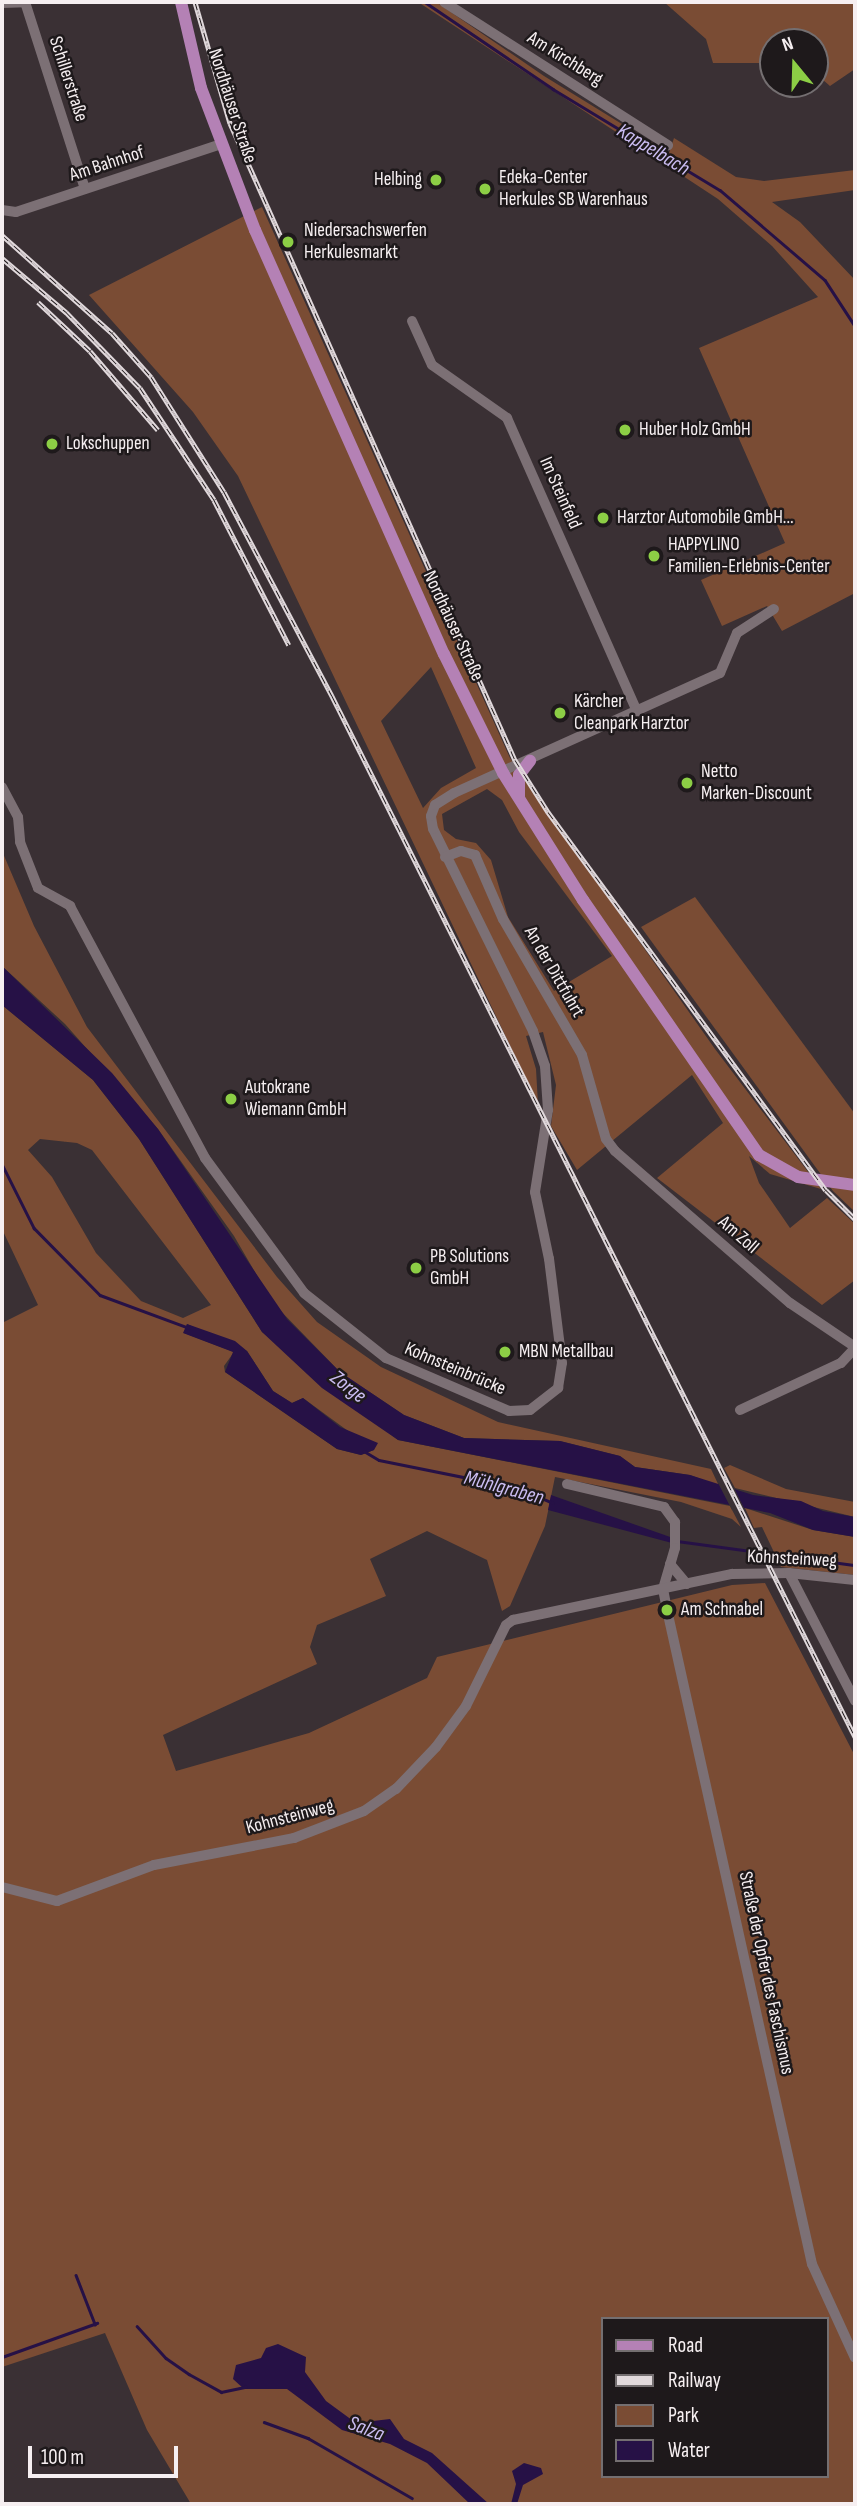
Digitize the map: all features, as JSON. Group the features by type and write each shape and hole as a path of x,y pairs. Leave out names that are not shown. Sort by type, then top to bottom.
{"main road":[{"name":"Nordhäuser Straße","path":"181,2 201,88 309,358 503,773 519,801 759,1155 786,1173 855,1185"},
{"path":"519,801 519,775 530,761"}],"street":[{"name":"Schillerstraße","path":"2,3 26,2 85,189"},
{"name":"Am Kirchberg","path":"444,2 668,145"},
{"name":"Am Bahnhof","path":"2,210 16,212 222,144"},
{"name":"Im Steinfeld","path":"412,321 432,365 507,418 637,711"},
{"path":"503,773 720,673 737,633 774,609"},
{"name":"Kohnsteinbrücke","path":"2,787 18,817 20,842 38,888 71,906 205,1158 304,1293 386,1359 509,1411 530,1410 552,1396 561,1376 557,1311 534,1192 548,1110 541,1050 432,830 435,805 503,773"},
{"name":"An der Dittfuhrt","path":"445,857 461,851 475,855 503,919 582,1055 606,1139"},
{"name":"Am Zoll","path":"606,1139 790,1303 855,1347 841,1363 740,1410"},
{"path":"567,1484 664,1507 675,1522 677,1536 663,1589"},
{"path":"670,1564 687,1584"},
{"path":"789,1573 855,1701"},
{"name":"Kohnsteinweg","path":"2,1887 57,1901 154,1865 294,1838 344,1821 396,1789 436,1747 466,1706 506,1625 732,1574 789,1573 855,1580"},
{"name":"Straße der Opfer des Faschismus","path":"663,1589 812,2264 855,2358"}],"green space":[{"path":"418,2 436,2 544,76 669,153 674,138 736,177 764,181 855,170 855,190 772,202 800,222 855,280 855,593 782,631 767,606 722,626 701,580 785,543 699,348 818,297 772,246 718,199"},
{"path":"664,2 855,2 855,69 830,86 829,28 759,28 759,63 713,63 706,39"},
{"path":"262,207 510,758 715,1049 821,1189 770,1174 749,1156 759,1183 790,1228 827,1198 855,1224 855,1280 822,1305 657,1178 723,1123 692,1075 577,1170 551,1126 556,1085 543,1032 526,1036 536,1069 538,1104 238,476 193,412 89,295","holes":["431,667 476,768 441,788 423,808 381,721","487,789 502,800 519,832 612,956 554,991 508,917 491,860 476,843 456,839 444,830 442,814"]},
{"path":"2,851 34,926 87,1027 277,1277 317,1322 381,1367 498,1422 711,1469 719,1486 690,1475 635,1467 620,1456 560,1441 464,1438 404,1415 340,1372 273,1303 234,1236 158,1129 65,1024 2,966"},
{"path":"695,897 855,1114 855,1212 833,1191 641,927"},
{"path":"2,1005 93,1080 139,1139 262,1332 398,1440 730,1506 741,1527 732,1519 681,1502 555,1477 545,1526 510,1606 502,1611 487,1560 427,1531 370,1559 386,1596 317,1625 310,1647 317,1664 163,1735 176,1771 309,1733 427,1678 437,1657 732,1585 765,1583 855,1756 855,2504 191,2504 147,2430 105,2333 2,2367 2,1323 38,1305 2,1229","holes":["40,1139 77,1143 92,1150 211,1305 183,1318 141,1301 96,1253 52,1177 28,1150","187,1324 247,1351 273,1391 292,1403 303,1398 374,1450 361,1455 337,1449 225,1372 224,1366 234,1352 184,1333"]},
{"path":"730,1465 786,1489 855,1502 855,1517 735,1488 724,1468"},
{"path":"745,1508 813,1530 855,1537 855,1575 781,1567 762,1527 754,1528"}],"water":[{"name":"Zorge","path":"2,966 112,1073 158,1129 287,1319 340,1372 404,1415 464,1438 560,1441 620,1456 635,1467 690,1475 753,1495 801,1501 823,1511 855,1517 855,1537 813,1530 770,1513 398,1440 322,1388 262,1332 139,1139 93,1080 2,1005"},
{"path":"187,1324 235,1341 247,1351 273,1391 292,1403 303,1398 340,1427 378,1443 374,1450 361,1455 337,1449 225,1372 233,1352 183,1333"},
{"path":"551,1495 673,1538 672,1543 548,1510"},
{"name":"Salza","path":"278,2344 306,2357 305,2372 326,2401 356,2423 390,2419 404,2439 432,2453 489,2504 470,2504 427,2463 390,2444 342,2430 287,2389 244,2389 233,2379 236,2365 261,2358 266,2348"},
{"path":"524,2463 541,2468 543,2474 523,2485 517,2504 511,2504 516,2484 512,2471"}],"pier":[{"path":"718,1483 732,1484 746,1512 732,1510"}],"waterway":[{"name":"Kappelbach","path":"425,2 553,89 720,190 825,280 855,326"},
{"name":"Mühlgraben","path":"2,1164 34,1228 100,1295 189,1328"},
{"name":"Mühlgraben","path":"364,1451 379,1460 518,1488 553,1503"},
{"path":"677,1541 855,1565"},
{"path":"76,2275 95,2324"},
{"path":"2,2357 97,2323"},
{"path":"137,2326 166,2358 189,2374 221,2392 245,2387"},
{"path":"264,2422 308,2438 412,2498"}],"railway":[{"path":"195,2 230,123 515,760 548,812 826,1190 855,1219"},
{"path":"2,235 112,333 151,377 224,492 332,696 855,1737"},
{"path":"2,258 66,312 140,388 214,500 289,645"},
{"path":"38,302 90,351 158,430"}],"place":[{"name":"Helbing","path":"436,180"},
{"name":"Edeka-Center Herkules SB Warenhaus","path":"485,189"},
{"name":"Niedersachswerfen Herkulesmarkt","path":"288,242"},
{"name":"Huber Holz GmbH","path":"625,430"},
{"name":"Lokschuppen","path":"52,444"},
{"name":"Harztor Automobile GmbH...","path":"603,518"},
{"name":"HAPPYLINO Familien-Erlebnis-Center","path":"654,556"},
{"name":"Kärcher Cleanpark Harztor","path":"560,713"},
{"name":"Netto Marken-Discount","path":"687,783"},
{"name":"Autokrane Wiemann GmbH","path":"231,1099"},
{"name":"PB Solutions GmbH","path":"416,1268"},
{"name":"MBN Metallbau","path":"505,1352"},
{"name":"Am Schnabel","path":"667,1610"}]}
